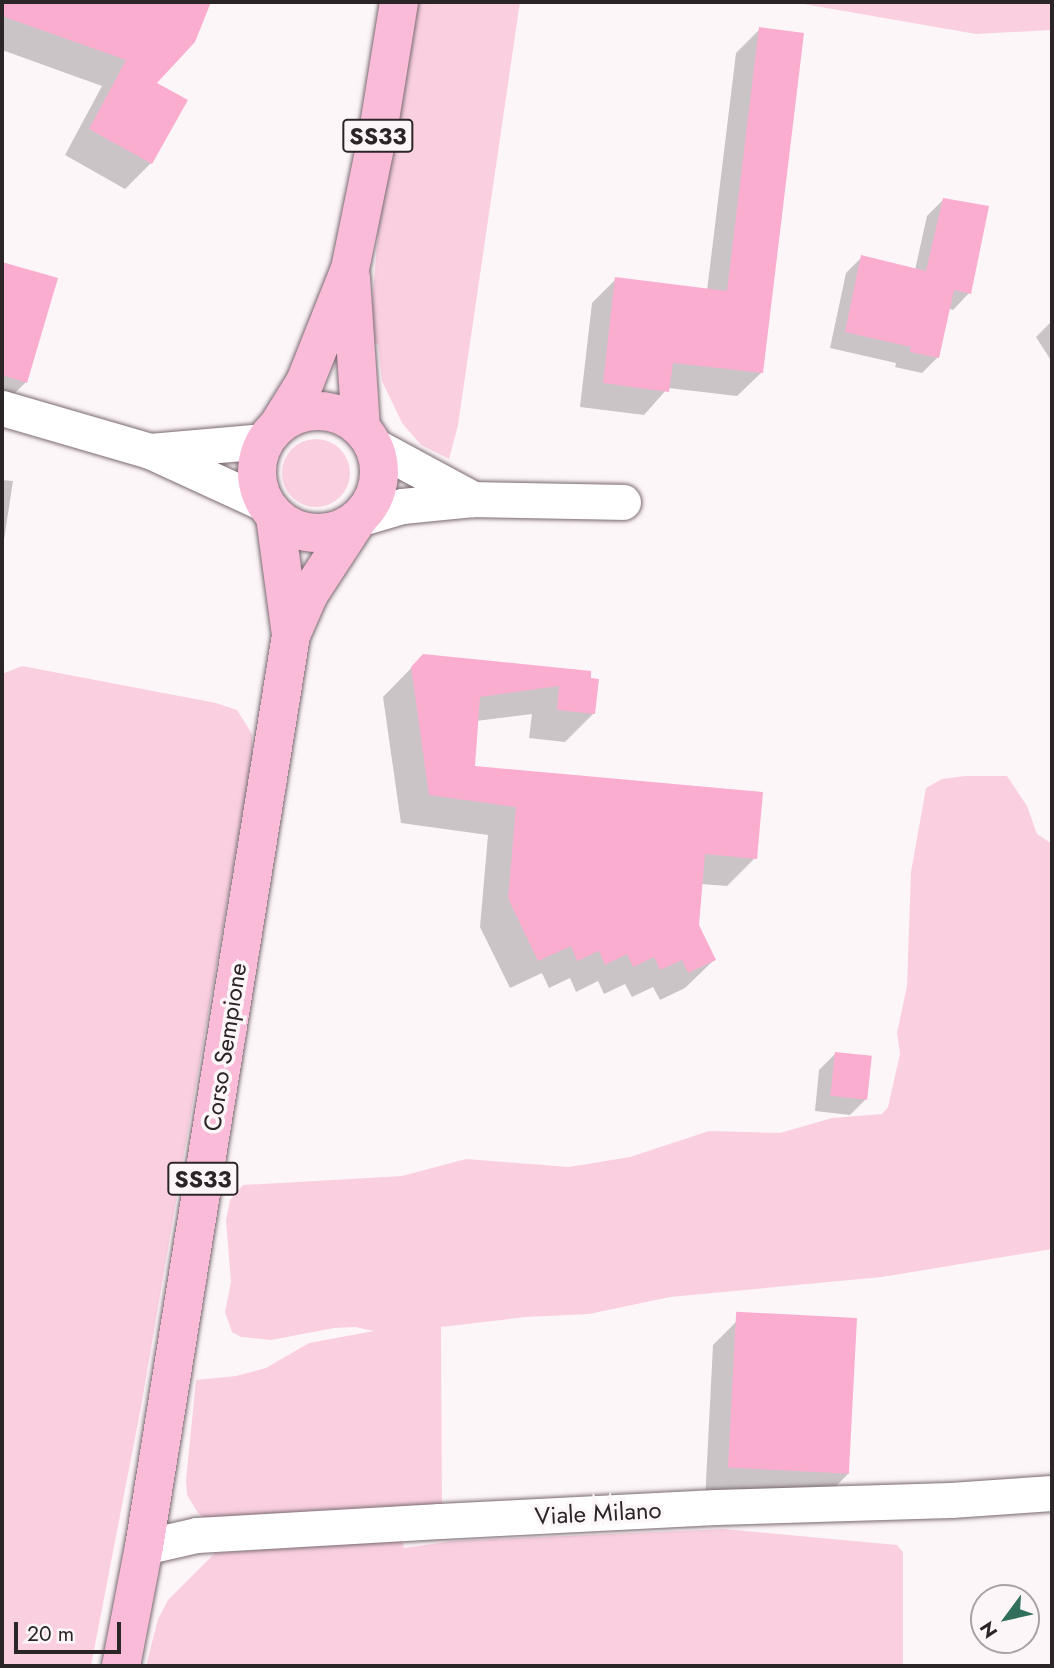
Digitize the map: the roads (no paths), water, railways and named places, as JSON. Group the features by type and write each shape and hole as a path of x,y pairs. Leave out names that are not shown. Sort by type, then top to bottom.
{"main road":[{"name":"SS33","path":"270,510 258,487 257,472 272,433 310,370 350,269 378,132 400,2"},
{"name":"SS33","path":"350,269 367,437 379,464 379,484 371,503 358,519"},
{"path":"272,433 296,413 314,411 331,412 367,437"},
{"path":"270,510 289,526 324,533 358,519"},
{"name":"Corso Sempione","path":"270,510 292,635"},
{"name":"Corso Sempione","path":"121,1666 144,1547 292,635 315,584 358,519"}],"street":[{"path":"2,408 150,451 270,510"},
{"path":"150,451 272,433"},
{"path":"367,437 472,499"},
{"path":"358,519 402,506 472,499 623,502"},
{"name":"Viale Milano","path":"144,1547 197,1535 427,1521 716,1507 951,1500 1052,1493"}]}
